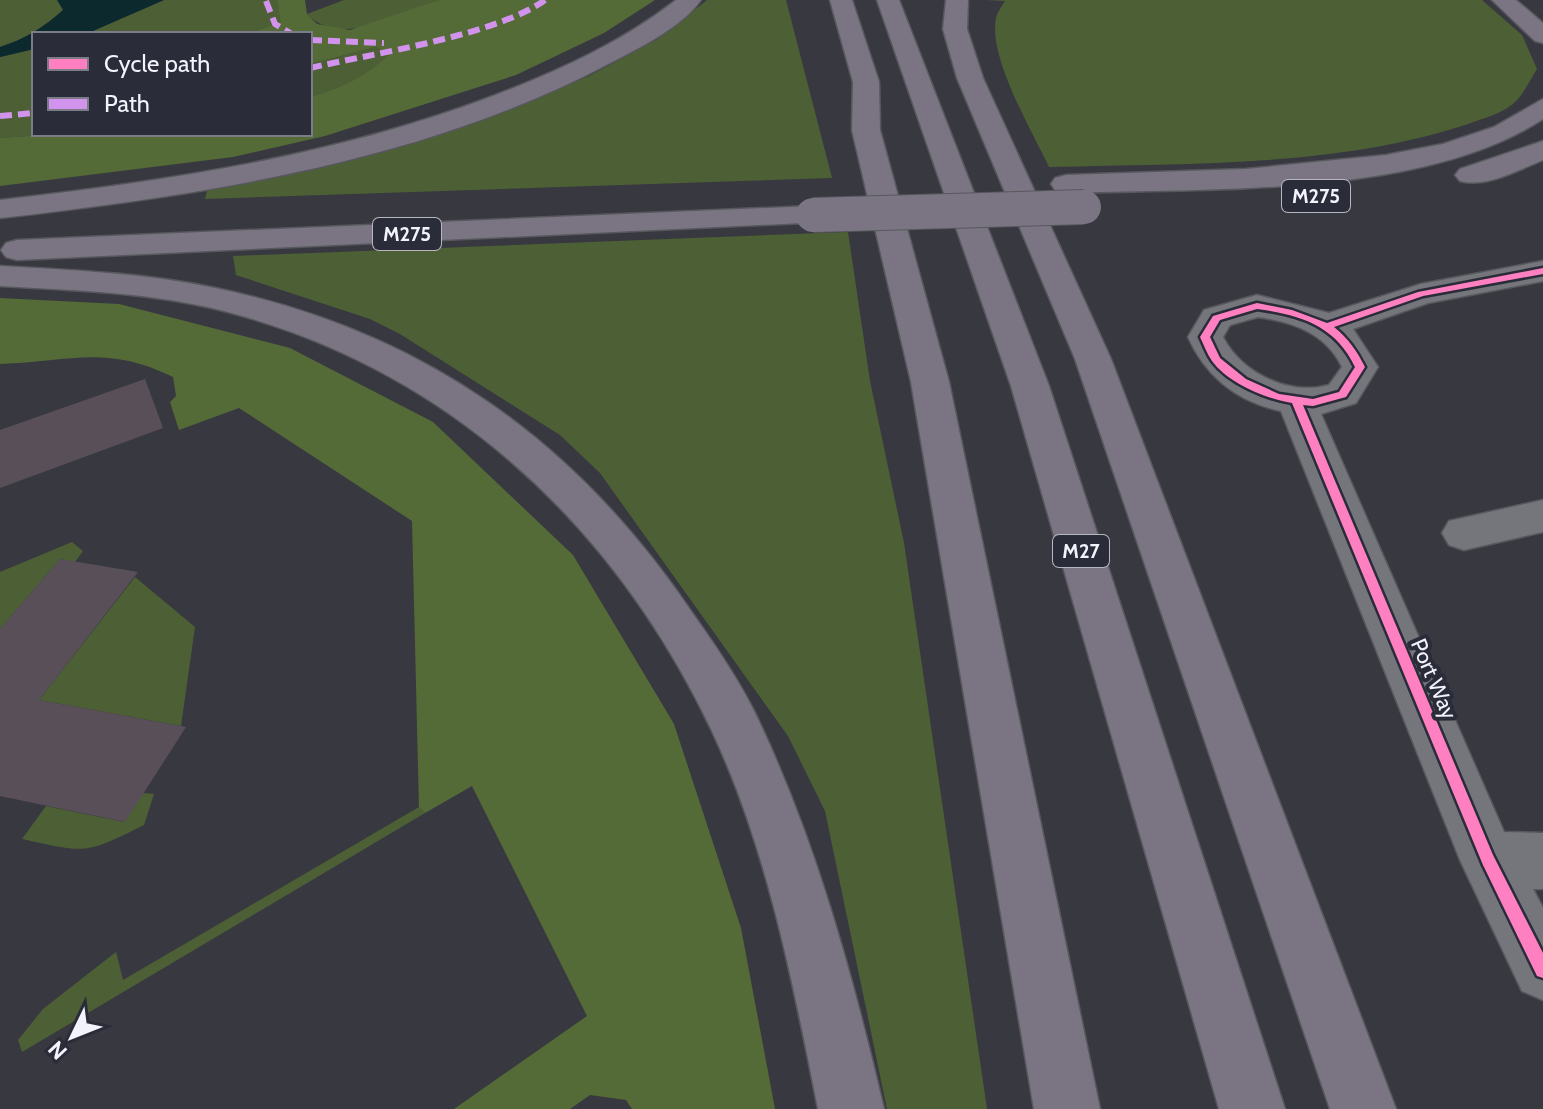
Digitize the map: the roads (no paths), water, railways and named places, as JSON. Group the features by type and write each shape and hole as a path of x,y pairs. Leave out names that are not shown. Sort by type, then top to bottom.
{"highway":[{"path":"0,209 200,184 306,161 414,132 515,97 575,70 643,33 690,0"},
{"path":"841,0 866,82 866,130 930,382 1067,1109"},
{"name":"M27","path":"888,0 1030,386 1252,1109"},
{"path":"957,0 955,29 970,78 1093,359 1363,1109"},
{"path":"1503,0 1543,36"},
{"path":"1533,0 1543,7"},
{"path":"839,83 866,130"},
{"path":"1075,195 1332,170 1437,155 1490,140 1526,123 1543,107"},
{"name":"M275","path":"0,251 813,203 1075,195 1379,191 1490,171 1543,150"},
{"path":"0,226 813,203"},
{"path":"0,276 105,281 171,290 237,304 319,329 404,366 474,408 540,458 586,502 635,559 681,629 736,728 784,850 829,1001 851,1109"}],"street":[{"path":"1327,326 1421,294 1543,271"},
{"path":"1257,306 1303,315 1327,326 1354,351 1360,367 1356,382 1343,394 1322,400 1296,400 1248,386 1226,372 1211,356 1205,340 1208,328 1218,316 1235,309 1257,306"},
{"name":"Port Way","path":"1296,400 1488,860 1543,970"},
{"path":"1464,533 1543,516"},
{"path":"1488,860 1543,861"}]}
